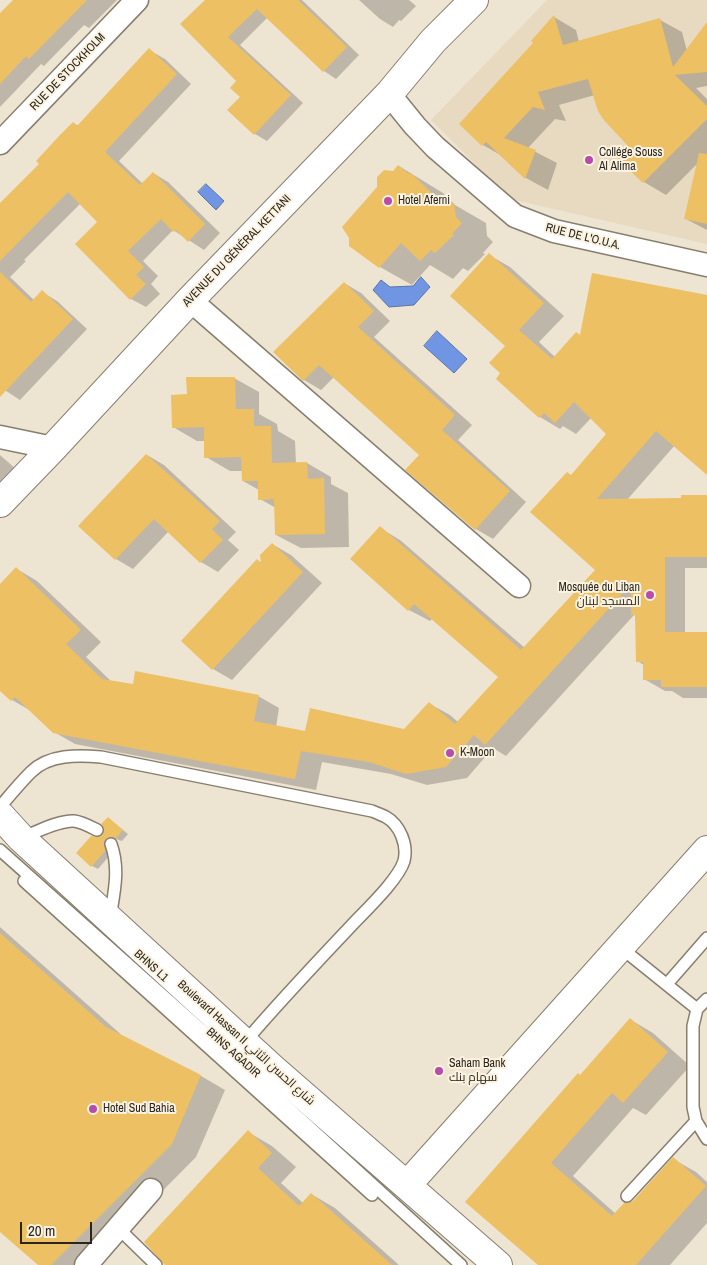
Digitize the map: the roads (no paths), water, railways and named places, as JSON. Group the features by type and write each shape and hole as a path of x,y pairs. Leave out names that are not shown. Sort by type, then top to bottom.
{"street":[{"name":"RUE DE STOCKHOLM","path":"0,143 137,0"},
{"name":"AVENUE DU GÉNÉRAL KETTANI","path":"0,503 190,300 389,94 433,41 474,0"},
{"name":"RUE DE L'O.U.A.","path":"389,94 435,147 515,216 554,231 707,265"},
{"path":"190,300 519,586"},
{"path":"0,437 53,448"},
{"name":"Boulevard Hassan II شارع الحسن الثاني","path":"0,815 10,844 110,920 498,1265"},
{"path":"407,1185 707,850"},
{"path":"86,1265 151,1190"}],"lane":[{"path":"0,807 32,770 48,760 77,755 101,757 372,812 387,818 399,829 405,844 404,860 397,875 245,1042"},
{"path":"10,844 64,822 84,823 96,830"},
{"name":"BHNS L1","path":"10,844 258,1080 460,1265"},
{"path":"110,920 116,876 115,856 111,844"},
{"name":"BHNS AGADIR","path":"0,860 450,1265"},
{"path":"667,984 707,938"},
{"path":"620,947 697,1009"},
{"path":"707,999 697,1009 693,1026 693,1107 696,1121 707,1139"},
{"path":"627,1196 696,1121"},
{"path":"117,1227 156,1265"}],"water":[{"path":"206,184 224,201 216,210 198,192"},
{"path":"421,277 430,287 414,305 389,307 373,290 381,280 390,287 413,286"},
{"path":"437,331 467,359 454,373 424,346"}],"place":[{"name":"Collége Souss Al Alima","path":"589,160"},
{"name":"Hotel Aferni","path":"388,201"},
{"name":"Mosquée du Liban المسجد لبنان","path":"650,595"},
{"name":"K-Moon","path":"450,753"},
{"name":"Saham Bank سهام بنك","path":"439,1071"},
{"name":"Hotel Sud Bahia","path":"93,1109"}]}
